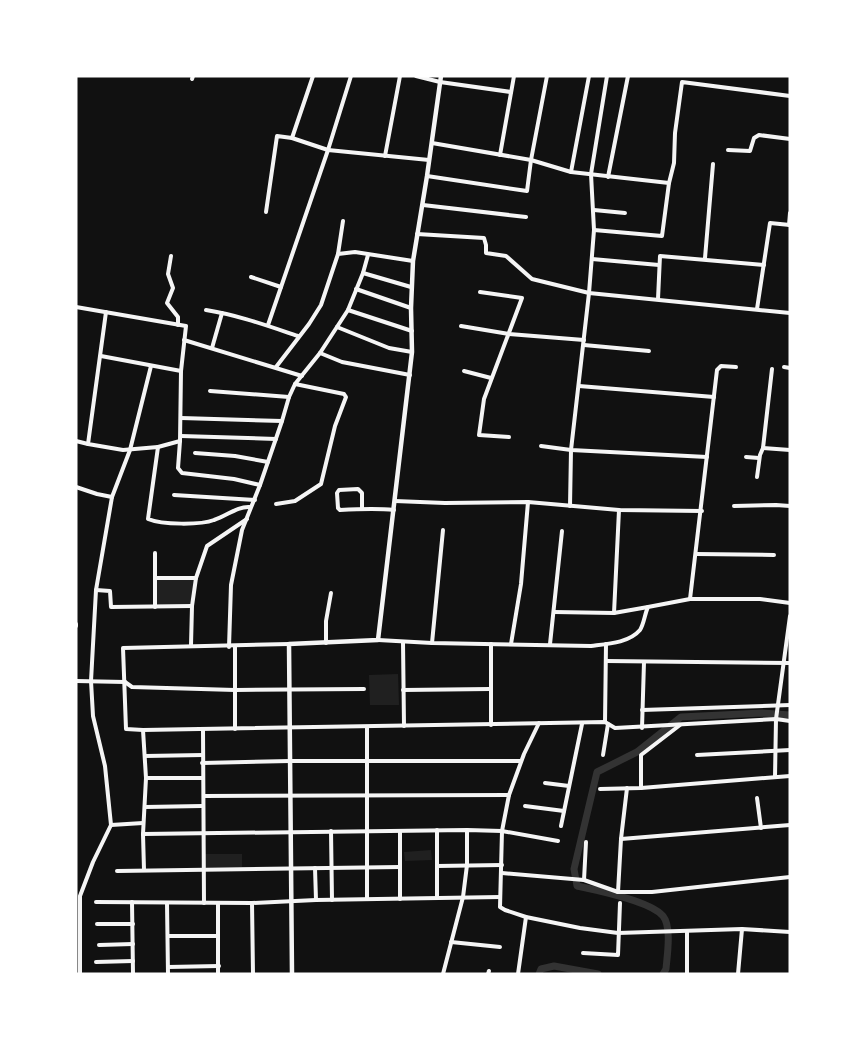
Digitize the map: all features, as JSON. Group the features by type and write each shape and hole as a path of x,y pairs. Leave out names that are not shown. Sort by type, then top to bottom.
{"street":[{"path":"292,138 313,76"},
{"path":"268,325 328,150 351,76"},
{"path":"385,156 400,76"},
{"path":"416,76 440,82 510,92"},
{"path":"378,640 410,375 413,261 423,205 441,76"},
{"path":"500,155 514,76"},
{"path":"427,176 527,191 547,76"},
{"path":"570,172 589,76"},
{"path":"570,506 571,450 584,343 594,230 591,174 607,76"},
{"path":"608,177 628,76"},
{"path":"594,230 662,236 669,183 674,163 675,133 682,76"},
{"path":"682,82 790,96"},
{"path":"728,150 750,151 754,138 759,135 790,140"},
{"path":"266,212 278,136 292,138 328,150 429,160"},
{"path":"432,143 531,160 570,172 669,183"},
{"path":"705,258 713,164"},
{"path":"423,205 526,217"},
{"path":"594,210 625,212"},
{"path":"757,310 770,223 789,225 790,214"},
{"path":"276,367 298,336 310,324 321,305 338,254 342,221"},
{"path":"417,234 484,238 486,253 506,256 532,280 589,293 790,313"},
{"path":"338,254 355,252 413,261"},
{"path":"229,647 231,585 242,530 250,507 255,500 289,397 295,384 320,353 348,310 368,255"},
{"path":"171,256 168,274 173,288 167,303 178,316 178,325"},
{"path":"658,299 660,256 705,258 764,265"},
{"path":"592,259 659,265"},
{"path":"363,273 411,287"},
{"path":"251,277 281,287"},
{"path":"356,290 411,308"},
{"path":"480,292 522,298 484,399 479,435 509,437"},
{"path":"76,307 186,326 181,371 181,436 178,468 182,473 234,479 260,485"},
{"path":"206,310 268,325 298,336"},
{"path":"348,310 412,331"},
{"path":"88,444 106,312"},
{"path":"212,348 222,313"},
{"path":"461,326 509,334 649,351"},
{"path":"337,327 389,348 412,352"},
{"path":"184,340 302,376"},
{"path":"320,353 342,362 410,375"},
{"path":"101,356 181,371"},
{"path":"80,974 80,896 93,862 112,825 105,766 94,716 91,682 96,590 112,497 130,450 151,366"},
{"path":"690,599 718,367 736,366"},
{"path":"784,368 790,368"},
{"path":"757,477 759,458 763,448 772,369"},
{"path":"464,371 492,378"},
{"path":"276,504 295,500 320,484 335,426 346,397 344,394 295,384"},
{"path":"579,386 714,398"},
{"path":"210,391 289,397"},
{"path":"181,418 282,421"},
{"path":"181,436 276,439"},
{"path":"76,441 130,450 180,442"},
{"path":"541,446 571,450 707,457"},
{"path":"158,447 148,519 167,524 212,521 241,507 250,507"},
{"path":"763,448 790,450"},
{"path":"195,453 235,456 268,462"},
{"path":"746,458 759,458"},
{"path":"76,487 112,497"},
{"path":"362,509 362,493 355,488 339,490 337,493 338,508 340,510 394,510"},
{"path":"174,495 255,500"},
{"path":"395,500 446,503 528,502 618,510 702,512"},
{"path":"511,644 521,584 528,502"},
{"path":"734,506 790,506"},
{"path":"614,613 618,510"},
{"path":"191,645 192,606 196,578 207,546 247,519"},
{"path":"432,643 443,530"},
{"path":"550,644 562,531"},
{"path":"154,553 155,607"},
{"path":"696,554 774,555"},
{"path":"155,578 196,578"},
{"path":"96,590 110,591 111,607 192,606"},
{"path":"326,643 326,621 331,594"},
{"path":"554,612 614,613 690,599 760,599 790,603"},
{"path":"648,607 641,629 622,641 592,646 378,640 229,647 191,645 123,648 126,729 236,729 539,723 606,723 615,728 642,728 776,719 790,720"},
{"path":"775,777 776,719 790,616"},
{"path":"403,642 404,726"},
{"path":"289,644 292,974"},
{"path":"491,644 491,725"},
{"path":"603,755 606,723 606,644"},
{"path":"235,646 236,729"},
{"path":"606,661 790,663"},
{"path":"642,728 644,662"},
{"path":"76,681 125,682 132,687 235,690 364,689"},
{"path":"403,690 490,689"},
{"path":"642,710 778,707 790,705"},
{"path":"539,723 521,761 509,795 502,831 500,906 526,917 580,928 618,933 742,929 790,932"},
{"path":"561,826 582,724"},
{"path":"641,788 641,755 680,725"},
{"path":"366,899 367,726"},
{"path":"203,729 204,903"},
{"path":"143,730 146,778 143,823 144,870"},
{"path":"697,754 790,750"},
{"path":"145,756 203,754"},
{"path":"202,763 521,761"},
{"path":"600,789 641,788 790,776"},
{"path":"146,778 203,778"},
{"path":"545,783 569,786"},
{"path":"618,892 621,839 627,788"},
{"path":"204,796 509,795"},
{"path":"757,798 761,828"},
{"path":"145,807 202,806"},
{"path":"525,806 564,811"},
{"path":"112,825 143,823"},
{"path":"621,839 790,825"},
{"path":"436,898 437,830"},
{"path":"443,974 463,897 467,865 467,830"},
{"path":"143,834 467,830 502,831 558,841"},
{"path":"400,831 400,899"},
{"path":"332,832 332,900"},
{"path":"584,880 586,842"},
{"path":"436,866 502,865"},
{"path":"117,871 400,867"},
{"path":"315,868 316,900"},
{"path":"502,873 584,880 618,892 652,892 790,877"},
{"path":"96,902 252,903 500,897"},
{"path":"132,902 133,974"},
{"path":"167,903 168,974"},
{"path":"218,903 218,974"},
{"path":"252,903 254,974"},
{"path":"583,953 618,955 620,903"},
{"path":"523,974 518,973 526,917"},
{"path":"97,924 133,924"},
{"path":"738,974 742,929"},
{"path":"687,974 688,932"},
{"path":"168,936 218,936"},
{"path":"451,942 500,947"},
{"path":"99,945 133,944"},
{"path":"96,962 133,961"},
{"path":"168,967 219,966"}],"shaded area":[{"path":"156,578 194,579 190,606 156,605"},
{"path":"398,674 399,705 370,705 369,675"},
{"path":"431,850 432,860 405,861 404,852"},
{"path":"205,854 242,854 242,867 205,867"}],"waterway":[{"path":"663,974 666,969 668,942 666,921 663,916 636,901 577,886 574,869 597,772 637,752 681,717 762,713 790,715"},
{"path":"539,974 541,969 554,966 598,974"}]}
